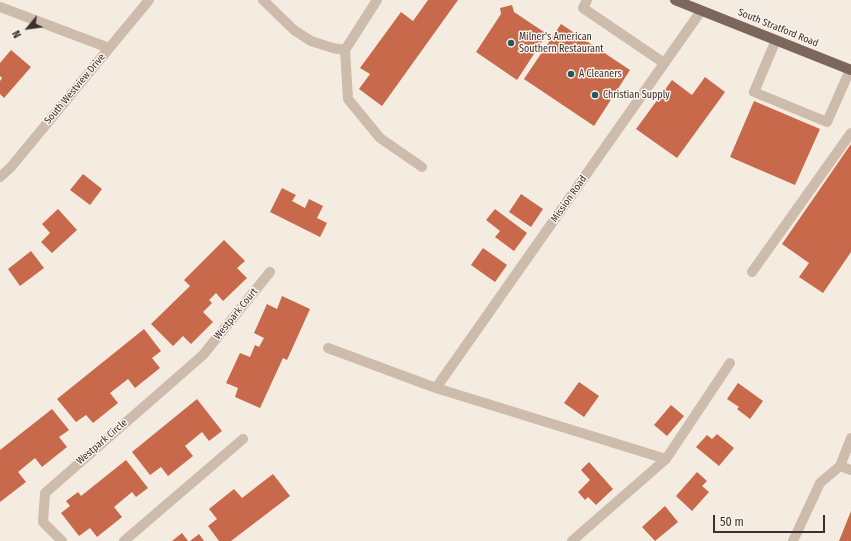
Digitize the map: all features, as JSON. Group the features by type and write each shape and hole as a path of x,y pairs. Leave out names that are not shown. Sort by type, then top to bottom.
{"main road":[{"name":"South Stratford Road","path":"675,0 850,70"}],"street":[{"name":"South Westview Drive","path":"0,177 11,167 149,0"},
{"path":"263,0 294,30 311,41 345,50"},
{"path":"376,0 345,50 348,99 380,138 422,167"},
{"path":"585,4 664,63"},
{"path":"0,7 109,48"},
{"name":"Mission Road","path":"436,388 701,11"},
{"path":"776,40 754,92 827,122 850,70"},
{"path":"752,272 851,133"},
{"name":"Westpark Court","path":"203,356 270,272"},
{"path":"328,348 436,388 666,459"},
{"name":"Westpark Circle","path":"62,541 43,522 45,493 203,356"},
{"path":"572,541 666,459 730,363"},
{"path":"793,541 820,483 840,466 851,438"},
{"path":"124,541 244,439"},
{"path":"840,466 851,470"}],"building":[{"path":"428,0 458,0 382,106 359,89 370,74 360,68 401,12 413,21"},
{"name":"Milner's American Southern Restaurant","path":"512,5 514,12 547,34 517,80 476,52 501,14 500,8"},
{"path":"561,24 630,70 594,126 524,79"},
{"path":"11,50 31,67 4,98 0,94 0,81 2,78 0,76 0,63"},
{"path":"705,77 725,92 677,158 636,129 672,80 692,95"},
{"path":"754,101 820,129 795,185 730,157"},
{"path":"851,144 851,252 823,293 799,277 809,263 782,244"},
{"path":"83,174 102,189 90,205 70,190"},
{"path":"282,188 296,195 292,201 305,208 309,199 323,206 317,218 327,223 320,237 270,212"},
{"path":"521,194 543,209 531,227 509,212"},
{"path":"58,209 77,230 52,253 41,242 50,233 42,224"},
{"path":"495,209 527,233 514,251 495,237 500,231 486,220"},
{"path":"224,240 245,261 237,268 247,278 223,301 216,293 209,300 212,303 203,312 213,322 191,344 183,336 173,346 151,324 190,286 184,280"},
{"path":"483,248 507,265 495,282 471,265"},
{"path":"31,251 44,268 20,286 8,269"},
{"path":"282,296 310,309 287,360 283,358 260,408 235,397 238,388 226,383 240,353 250,357 255,345 259,347 264,338 254,333 267,304 277,309"},
{"path":"144,329 161,351 152,358 160,368 135,388 128,379 110,393 118,403 93,423 86,415 76,422 57,399"},
{"path":"579,382 599,396 584,417 564,403"},
{"path":"738,383 763,401 750,419 737,409 739,407 727,399"},
{"path":"197,399 222,431 209,441 202,432 185,446 193,456 168,476 161,467 150,475 132,452"},
{"path":"671,405 684,416 667,436 654,425"},
{"path":"52,409 69,430 59,437 67,447 42,467 35,458 18,472 26,482 0,502 0,450"},
{"path":"717,434 734,448 719,466 696,447 707,435 712,439"},
{"path":"126,460 148,488 136,497 132,492 114,507 122,517 97,537 90,528 79,536 61,513 70,506 66,501 78,492 81,496"},
{"path":"589,462 613,489 596,505 588,497 585,500 578,492 590,480 581,470"},
{"path":"697,472 707,481 702,486 709,492 692,511 676,496"},
{"path":"273,474 290,496 231,541 219,541 208,526 217,519 209,509 234,489 242,498"},
{"path":"665,506 678,522 655,541 642,527"},
{"path":"851,511 851,541 839,541"},
{"path":"182,533 188,541 172,541"},
{"path":"199,534 204,541 190,541"}],"place":[{"name":"Milner's American Southern Restaurant","path":"511,43"},
{"name":"A Cleaners","path":"571,74"},
{"name":"Christian Supply","path":"595,95"}]}
